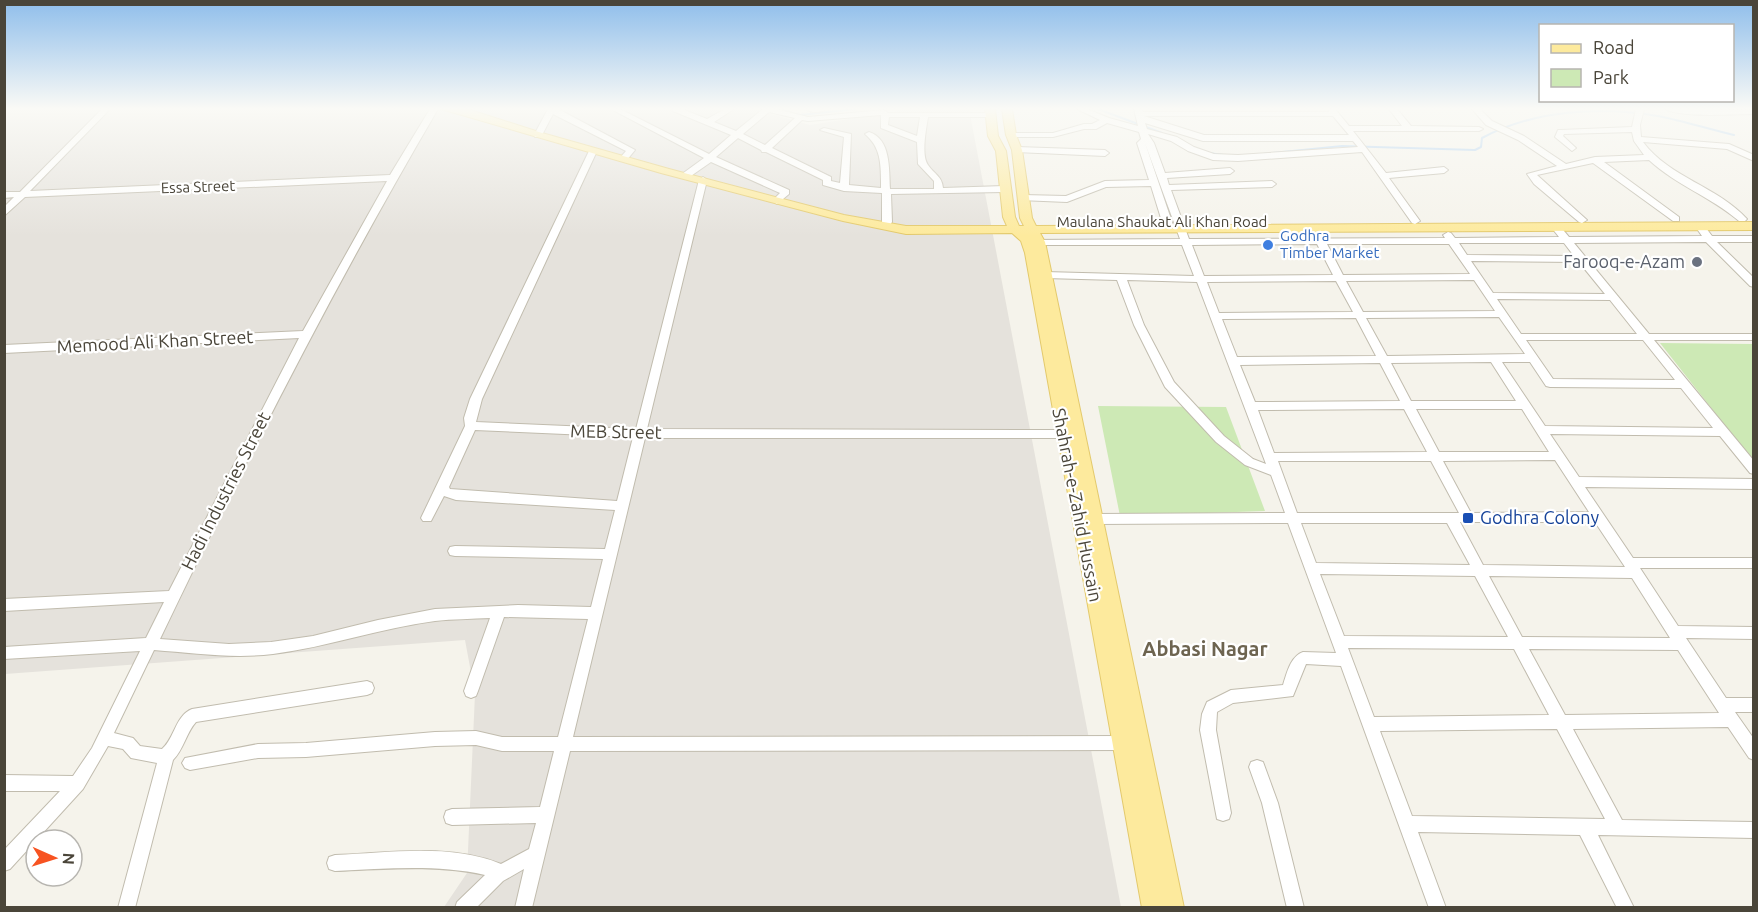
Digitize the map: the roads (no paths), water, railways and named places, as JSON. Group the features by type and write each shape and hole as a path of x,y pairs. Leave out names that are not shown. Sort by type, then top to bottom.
{"main road":[{"name":"Maulana Shaukat Ali Khan Road","path":"595,152 777,201 906,230 960,231 1013,226 1748,219"},
{"path":"1001,152 1004,189 1013,226"},
{"name":"Shahrah-e-Zahid Hussain","path":"1017,152 1023,198 1029,226 1039,243 1095,519 1131,743 1152,908"},
{"name":"Maulana Shaukat Ali Khan Road","path":"1029,226 1065,228 1173,225 1754,226"},
{"name":"Shahrah-e-Zahid Hussain","path":"1013,226 1039,243"},
{"name":"Shahrah-e-Zahid Hussain","path":"1039,243 1031,253 1063,434 1131,743 1173,908"}],"street":[{"path":"4,213 64,152"},
{"name":"Hadi Industries Street","path":"4,863 77,783 105,738 305,334 407,152"},
{"path":"427,518 471,426 470,418 476,399 593,152"},
{"path":"623,159 630,152"},
{"path":"698,152 786,192 777,201"},
{"path":"684,176 718,152"},
{"path":"768,152 828,179 826,183 844,188 1004,189"},
{"path":"844,188 847,152"},
{"path":"881,152 887,222 890,227"},
{"path":"920,152 922,164 938,180 939,190"},
{"path":"1063,152 1105,153"},
{"path":"1152,152 1173,225 1185,242 1251,406 1438,908"},
{"path":"1199,152 1228,158 1284,152"},
{"path":"1365,152 1415,221"},
{"path":"1542,152 1564,166"},
{"path":"1648,152 1676,176 1748,219"},
{"path":"1740,152 1754,159"},
{"path":"1582,220 1531,175 1595,160 1653,157"},
{"path":"1595,160 1676,219"},
{"path":"1023,198 1067,199 1106,184 1196,175 1218,170 1230,171"},
{"path":"1384,176 1444,170"},
{"name":"Essa Street","path":"4,195 391,178"},
{"path":"1158,179 1166,188 1173,225"},
{"path":"523,908 534,855 703,180"},
{"path":"1166,188 1272,184"},
{"path":"1556,226 1754,470"},
{"path":"1700,226 1710,241 1751,280"},
{"path":"1442,227 1550,383 1684,384"},
{"path":"1039,243 1050,239 1065,228"},
{"path":"1039,243 1754,239"},
{"path":"1320,241 1468,518"},
{"path":"1463,258 1583,259"},
{"path":"1046,275 1199,279 1477,277"},
{"path":"1121,278 1139,325 1169,384 1220,439 1249,462 1276,472"},
{"path":"1490,296 1614,297"},
{"path":"1215,316 1503,314"},
{"name":"Memood Ali Khan Street","path":"4,349 305,334"},
{"path":"1518,337 1754,337"},
{"path":"1233,361 1532,357"},
{"path":"1494,358 1754,753"},
{"path":"1251,406 1525,405"},
{"name":"MEB Street","path":"471,426 534,430 750,435 1063,434"},
{"path":"1541,430 1723,432"},
{"path":"1270,457 1559,456"},
{"path":"1576,482 1754,484"},
{"path":"442,488 456,495 621,506"},
{"path":"1095,519 1599,517"},
{"path":"1451,518 1618,828"},
{"path":"455,551 609,554"},
{"path":"1312,568 1479,570 1632,568 1754,563"},
{"path":"4,605 174,596"},
{"path":"4,653 150,644 218,650 271,648 313,642 435,615 499,612 596,612"},
{"path":"471,691 499,612"},
{"path":"1339,642 1518,643 1754,633"},
{"path":"1223,813 1208,730 1212,707 1231,697 1288,691 1302,658 1346,660"},
{"path":"126,908 164,757 177,747 186,722 198,714 367,688"},
{"path":"1722,705 1754,705"},
{"path":"1370,724 1732,720"},
{"path":"105,738 130,743 136,753 164,757"},
{"path":"190,763 258,751 476,738 502,744 563,742 1131,743"},
{"path":"1257,767 1270,803 1296,908"},
{"path":"4,783 77,783"},
{"path":"452,817 544,815"},
{"path":"1406,824 1754,830"},
{"path":"1585,827 1626,908"},
{"path":"463,908 502,873 534,855"},
{"path":"335,863 465,860 491,866 502,873"}],"waterway":[{"path":"1263,154 1287,152"},
{"path":"1209,153 1223,155"}],"place":[{"name":"Godhra Timber Market","path":"1268,245"},
{"name":"Farooq-e-Azam","path":"1697,262"},
{"name":"Godhra Colony","path":"1468,518"}],"district":[{"name":"Abbasi Nagar","path":"1205,649"}]}
